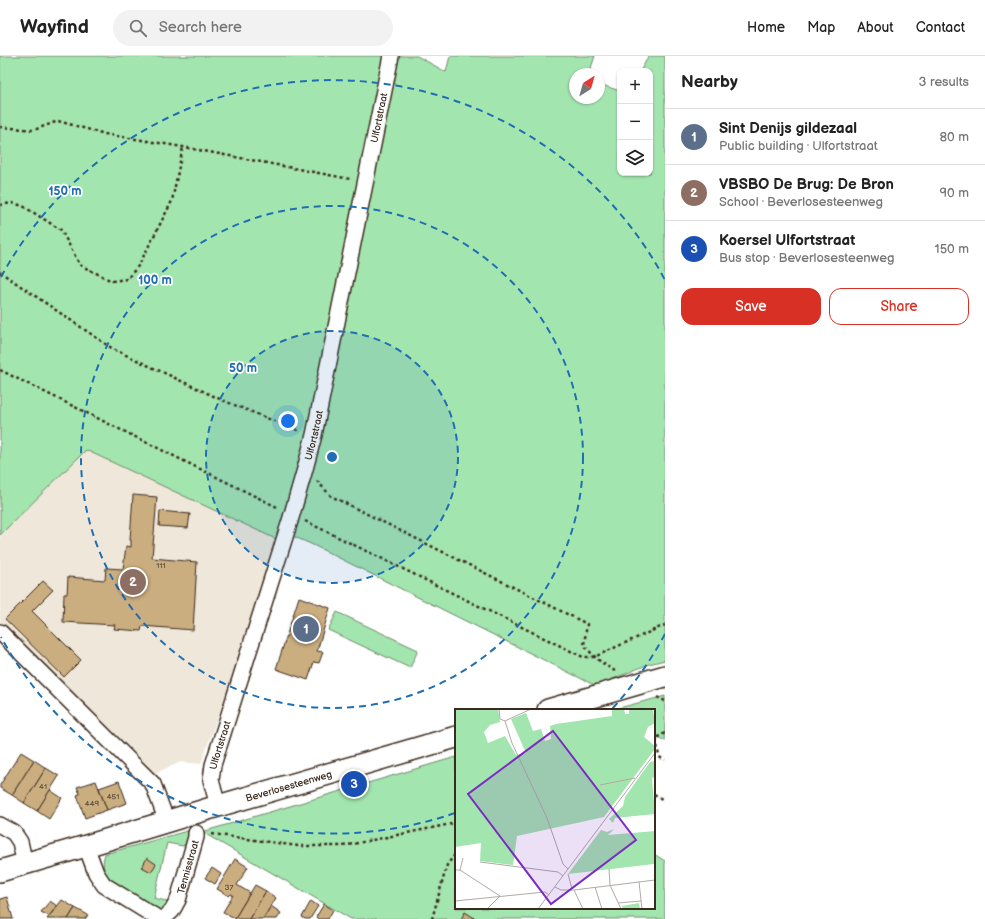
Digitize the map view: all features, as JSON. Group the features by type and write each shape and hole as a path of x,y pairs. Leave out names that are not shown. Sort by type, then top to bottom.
{"street":[{"name":"Ulfortstraat","path":"218,806 212,780 213,765 292,514 314,435 391,56"},
{"path":"0,632 153,784 167,822"},
{"path":"551,709 665,676"},
{"name":"Beverlosesteenweg","path":"0,871 455,737"},
{"path":"0,824 14,833 20,842 25,864"},
{"name":"Tennisstraat","path":"163,919 172,911 178,900 196,833"},
{"path":"86,846 96,873 104,885 159,919"}],"path":[{"path":"0,128 34,130 58,121 105,134 183,147 365,182"},
{"path":"0,205 12,203 22,206 61,230 80,265 112,281 127,279 139,265 172,201 183,147"},
{"path":"0,272 113,349 222,400 284,425 314,435"},
{"path":"0,370 583,657 594,656 665,625"},
{"path":"305,469 331,496 587,624 584,644 594,656"},
{"path":"665,733 656,738 659,757 665,760"},
{"path":"655,795 665,801"},
{"path":"196,833 214,834 298,846 343,846 455,823"},
{"path":"432,919 447,865 455,854"}],"shaded area":[{"path":"86,450 280,541 201,764 181,762 155,773 0,622 0,535"}],"green space":[{"path":"0,56 417,56 446,72 450,56 595,56 591,68 569,68 569,104 605,104 605,86 617,90 617,176 653,176 653,68 642,68 649,56 665,56 665,660 649,664 596,686 311,544 283,532 280,541 86,450 0,535"},
{"path":"337,612 418,650 410,668 328,630"},
{"path":"665,696 665,741 655,736 655,709 615,709"},
{"path":"455,757 455,909 655,909 655,855 665,861 665,919 351,919 202,832"},
{"path":"187,831 191,832 192,837 183,846 167,843 154,898 170,902 165,910 158,909 114,882 104,870 103,862 105,854"}],"building":[{"path":"133,495 157,497 152,558 197,562 193,630 142,626 141,631 114,629 115,625 63,622 64,594 67,594 68,577 105,580 106,568 123,569 126,546 131,547 130,540"},
{"path":"160,511 190,514 188,528 159,526"},
{"path":"43,581 53,590 32,611 81,660 64,677 5,619"},
{"path":"299,597 330,608 317,651 323,652 319,663 314,662 308,680 276,669"},
{"path":"21,752 34,760 12,795 0,788 0,785"},
{"path":"34,760 46,768 24,803 12,795"},
{"path":"46,768 59,776 37,811 24,803"},
{"path":"96,781 107,810 85,818 77,795 80,794 77,787"},
{"path":"119,781 127,803 107,810 99,788"},
{"path":"50,790 62,798 49,819 37,811"},
{"path":"147,858 156,864 151,872 142,867"},
{"path":"235,859 248,867 237,885 250,893 235,918 223,912 233,895 231,894 229,896 217,889"},
{"path":"212,868 221,874 215,884 205,878"},
{"path":"255,885 266,891 249,919 236,919 235,918"},
{"path":"266,891 276,898 263,919 249,919"},
{"path":"7,897 13,919 0,919 0,899"},
{"path":"62,900 75,908 68,919 47,919"},
{"path":"50,901 57,906 49,916 41,912"},
{"path":"311,901 318,906 310,919 305,919 302,917"},
{"path":"324,904 333,910 328,919 318,919 316,917"},
{"path":"271,906 281,913 277,919 263,919"},
{"path":"75,908 88,915 85,919 68,919"},
{"path":"465,912 476,919 461,919"}],"place":[{"name":"VBSBO De Brug: De Bron","path":"133,582"},
{"name":"Sint Denijs gildezaal","path":"306,629"},
{"name":"Koersel Ulfortstraat","path":"354,784"}]}
